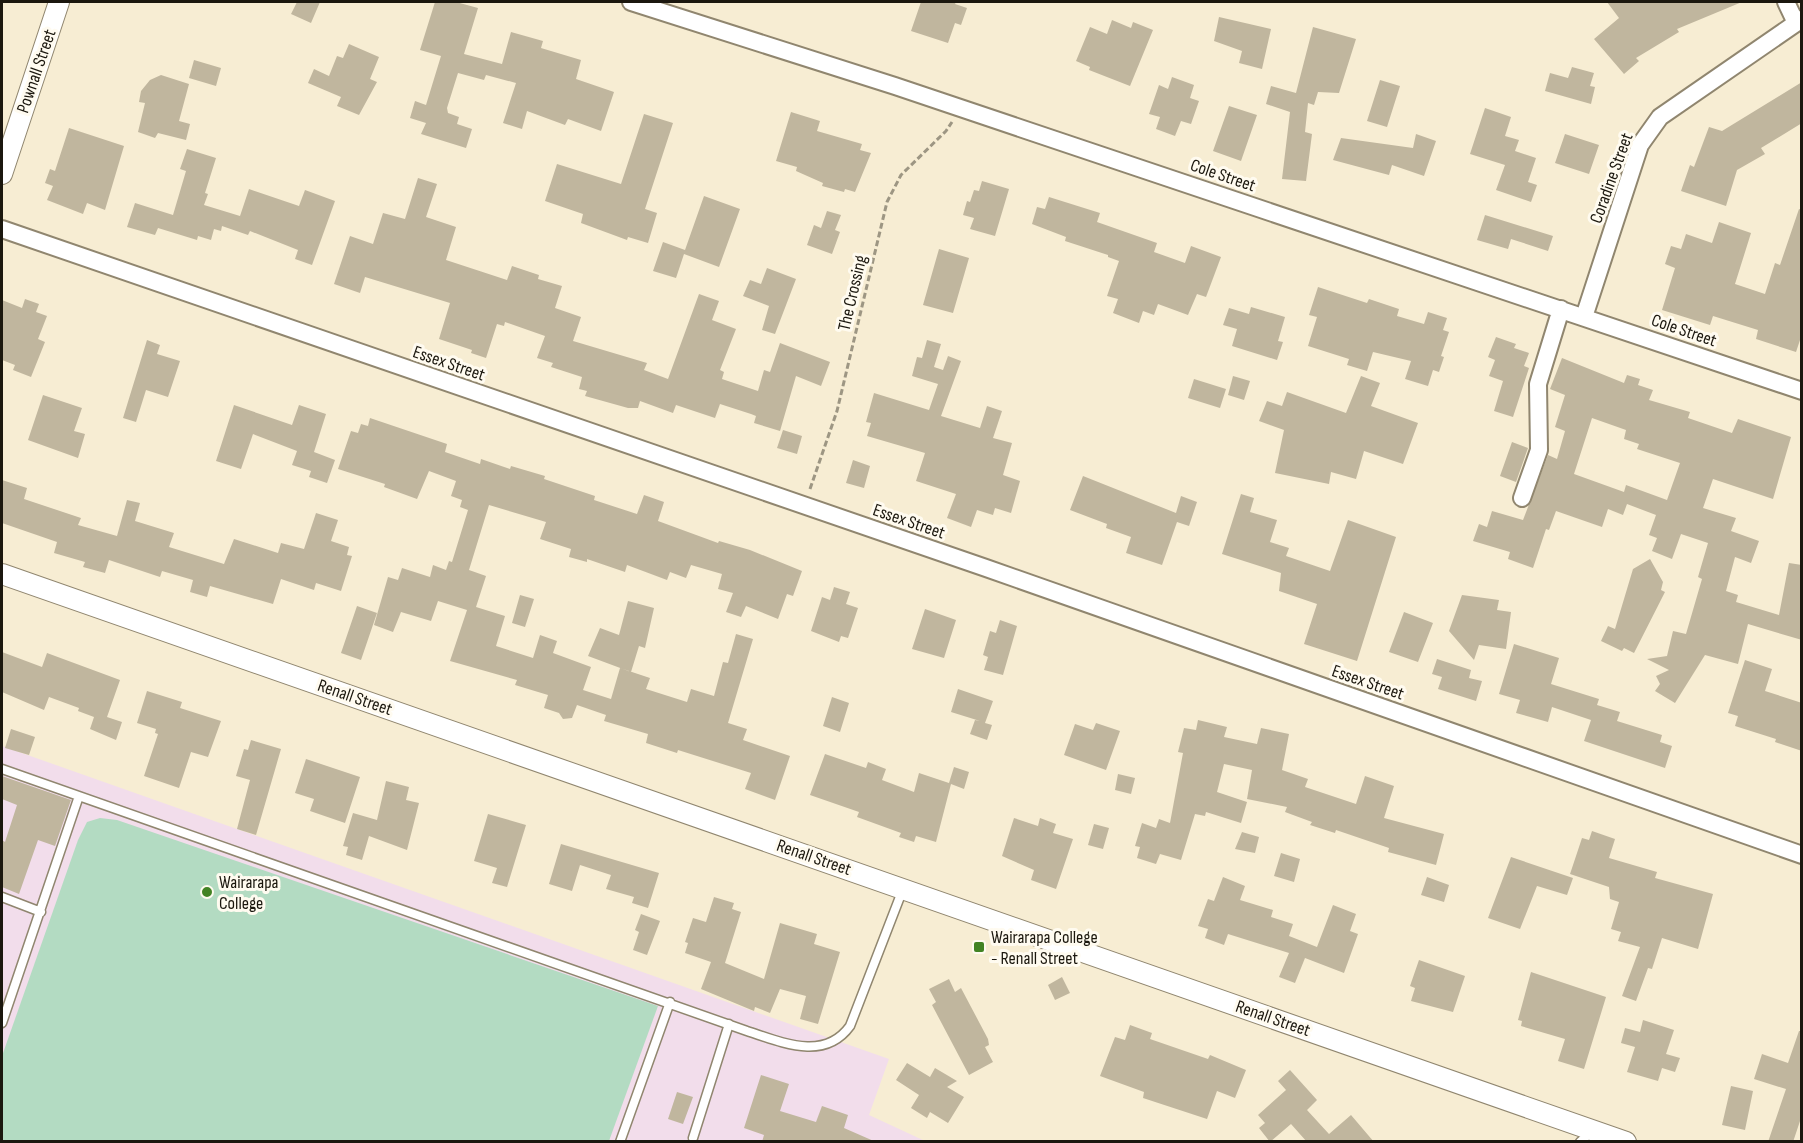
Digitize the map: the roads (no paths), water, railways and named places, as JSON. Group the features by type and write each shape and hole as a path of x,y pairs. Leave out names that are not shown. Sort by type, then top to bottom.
{"street":[{"name":"Pownall Street","path":"2,174 59,2"},
{"name":"Cole Street","path":"631,2 961,108 1802,392"},
{"path":"1786,2 1799,21"},
{"name":"Coradine Street","path":"1584,317 1640,145 1660,117 1799,21"},
{"name":"Essex Street","path":"2,229 805,506 1802,855"},
{"path":"1522,498 1539,450 1538,384 1561,309"},
{"name":"Renall Street","path":"2,574 903,888 1587,1136 1626,1142"}],"lane":[{"path":"2,769 796,1046 816,1047 838,1040 853,1021 903,888"},
{"path":"2,1023 80,796"},
{"path":"2,897 41,912"},
{"path":"621,1142 670,1002"},
{"path":"693,1138 729,1024"}],"place":[{"name":"Wairarapa College","path":"207,892"},
{"name":"Wairarapa College - Renall Street","path":"979,947"}]}
